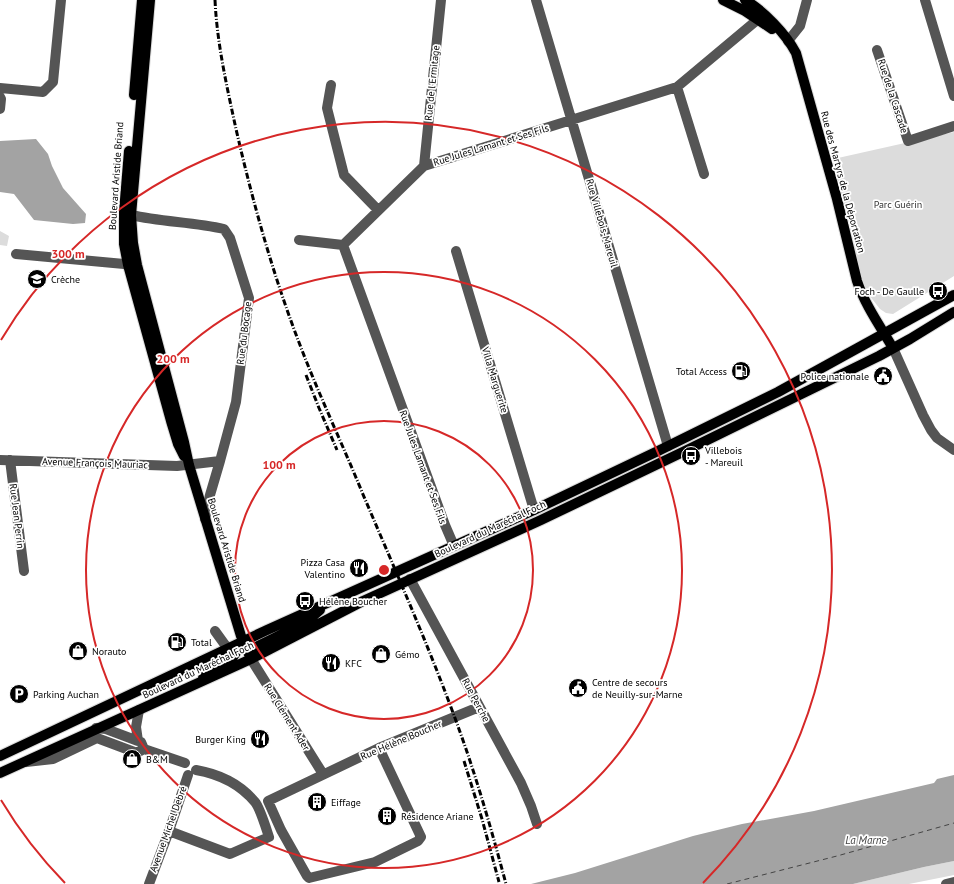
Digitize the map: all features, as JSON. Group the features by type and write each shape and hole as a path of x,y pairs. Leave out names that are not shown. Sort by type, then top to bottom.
{"main road":[{"name":"Boulevard Aristide Briand","path":"142,0 124,212 124,244 132,265 178,444 189,465 243,642 251,659"},
{"name":"Boulevard Aristide Briand","path":"132,265 133,243 131,215 150,0"},
{"path":"723,0 737,2 763,15"},
{"path":"745,0 752,4 763,15"},
{"name":"Rue des Martyrs de la Déportation","path":"763,15 794,49 837,200 857,281 861,292 887,338"},
{"path":"887,338 954,295"},
{"path":"887,338 954,312"},
{"name":"Boulevard du Maréchal Foch","path":"0,774 97,733 139,710 251,659 363,601 541,520 820,386 887,338"},
{"name":"Boulevard du Maréchal Foch","path":"0,756 331,601 534,510 887,338"},
{"path":"251,659 258,646 305,623 331,601"},
{"path":"200,682 214,666 233,657 243,642"},
{"path":"90,714 97,733"}],"street":[{"path":"0,88 43,92 53,82 61,0"},
{"name":"Rue de l'Ermitage","path":"424,166 441,0"},
{"name":"Rue Villebois-Mareuil","path":"536,0 668,446"},
{"path":"788,41 800,26 807,0"},
{"path":"925,0 954,96"},
{"name":"Rue Jules Lamant et Ses Fils","path":"454,546 444,526 343,245 424,166 677,87 763,15"},
{"name":"Rue de la Cascade","path":"877,50 908,141 954,126"},
{"path":"331,85 327,108 344,175 378,210"},
{"path":"677,87 704,174"},
{"path":"0,97 0,109"},
{"name":"Rue du Bocage","path":"131,215 224,229 230,238 249,298 236,402 210,495 205,519"},
{"path":"299,240 343,245"},
{"name":"Villa Marguerite","path":"456,251 534,510"},
{"path":"16,254 132,265"},
{"path":"887,338 931,430 937,438 954,450"},
{"name":"Avenue François Mauriac","path":"5,460 129,465 189,465"},
{"name":"Rue Jean Perrin","path":"5,460 24,571"},
{"path":"189,465 220,461"},
{"name":"Rue Perche","path":"410,579 521,783 537,824"},
{"path":"215,631 228,649"},
{"name":"Rue Clément Ader","path":"251,659 324,774"},
{"name":"Rue Hélène Boucher","path":"379,748 421,837 418,841 375,862 309,878 281,830 268,801 379,748 479,707"},
{"path":"138,741 136,727 139,710"},
{"path":"97,733 106,729 141,742 144,749 185,763 183,770 227,779 236,784 256,803 269,837 230,854 168,831"},
{"path":"97,733 137,753 144,749"},
{"name":"Avenue Michel Debré","path":"149,884 168,831 192,772"},
{"path":"946,884 954,882"}],"green space":[{"name":"Parc Guérin","path":"954,132 954,276 893,314 886,313 880,309 865,290 829,160"},
{"path":"0,231 9,236 7,246 0,245"},
{"path":"954,861 954,875 909,884 853,884 924,867"}],"water":[{"path":"36,139 48,154 63,188 86,214 85,223 73,224 34,220 14,194 0,192 0,141"},
{"name":"La Marne","path":"954,775 954,861 853,884 531,884 575,873 693,836 742,824 814,811 934,783 937,779"}],"ferry route":[{"path":"727,884 837,856 954,823"}],"railway":[{"path":"215,0 220,49 236,129 249,184 272,265 290,319 315,382 403,588 442,684 477,782 506,884"},
{"path":"306,375 337,450"},
{"path":"464,761 499,882"}],"place":[{"name":"Crèche","path":"37,279"},
{"name":"Foch - De Gaulle","path":"938,291"},
{"name":"Total Access","path":"741,371"},
{"name":"Police nationale","path":"883,376"},
{"name":"Villebois - Mareuil","path":"691,456"},
{"name":"Pizza Casa Valentino","path":"359,568"},
{"name":"Hélène Boucher","path":"305,601"},
{"name":"Total","path":"177,642"},
{"name":"Norauto","path":"78,651"},
{"name":"Gémo","path":"381,654"},
{"name":"KFC","path":"331,663"},
{"name":"Centre de secours de Neuilly-sur-Marne","path":"578,688"},
{"name":"Parking Auchan","path":"19,694"},
{"name":"Burger King","path":"260,739"},
{"name":"B&M","path":"132,759"},
{"name":"Eiffage","path":"317,802"},
{"name":"Résidence Ariane","path":"387,816"}]}
